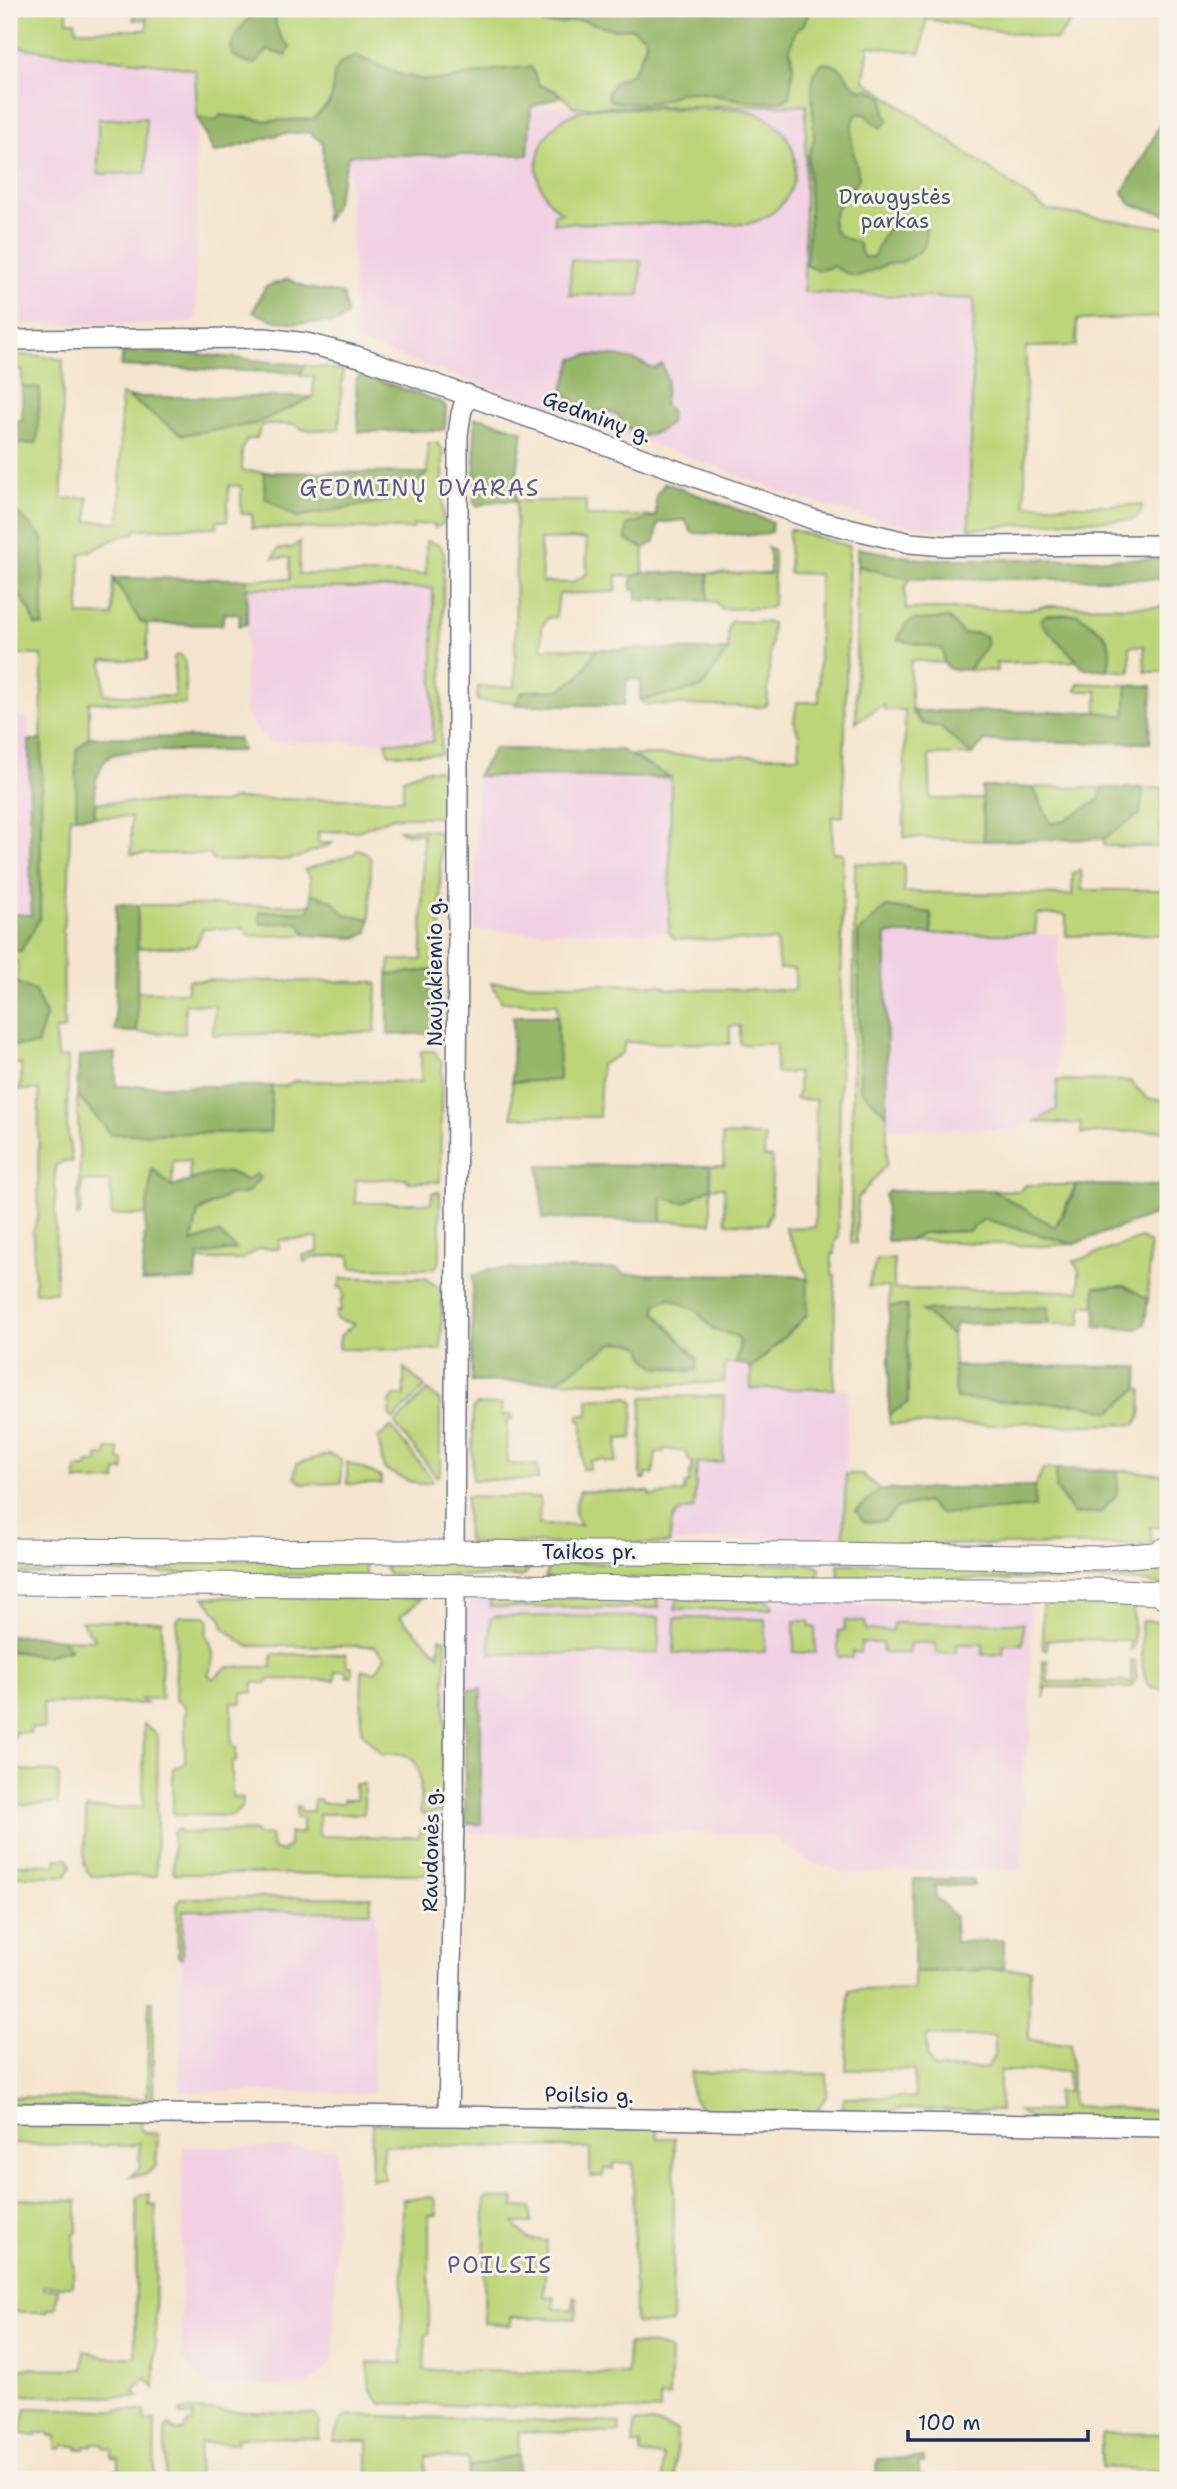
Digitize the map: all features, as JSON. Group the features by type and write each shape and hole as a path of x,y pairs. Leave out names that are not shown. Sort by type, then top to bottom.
{"main road":[{"name":"Taikos pr.","path":"9,1550 454,1551 1102,1558 1155,1554 1168,1548"},
{"path":"381,1551 373,1561 373,1576 381,1586"},
{"path":"519,1586 534,1575 536,1567 534,1561 520,1552"},
{"name":"Taikos pr.","path":"9,1583 455,1585 754,1590 1103,1590 1157,1593 1168,1598"}],"street":[{"name":"Gedminų g.","path":"9,340 264,338 306,344 350,354 467,394 815,520 910,543 970,547 1168,545"},
{"name":"Naujakiemio g.","path":"454,1551 458,435 467,394"},
{"name":"Raudonės g.","path":"449,2116 455,1585"},
{"name":"Poilsio g.","path":"9,2113 449,2116 1168,2127"}],"shaded area":[{"path":"9,45 48,53 165,64 195,71 196,313 193,321 185,324 9,324"},
{"path":"806,105 804,291 974,298 969,529 935,529 875,519 793,496 355,341 349,155 528,155 530,107"},
{"path":"247,588 433,588 433,742 270,743 245,715"},
{"path":"9,717 29,717 31,915 9,914"},
{"path":"477,776 671,778 669,933 475,931"},
{"path":"886,934 1058,934 1057,1108 1015,1130 887,1128"},
{"path":"725,1363 747,1364 751,1369 751,1389 848,1389 843,1544 718,1538 669,1544 675,1515 682,1509 694,1508 697,1462 723,1462"},
{"path":"490,1597 843,1600 863,1605 983,1606 1000,1601 1030,1601 1031,1740 1024,1756 1022,1869 914,1870 846,1875 830,1867 813,1864 771,1836 684,1832 471,1832 465,1824 465,1615 473,1601"},
{"path":"182,1910 376,1912 374,2093 180,2091"},
{"path":"183,2147 336,2148 334,2361 308,2386 205,2384 181,2359"}],"green space":[{"name":"Draugystės parkas","path":"9,9 67,9 67,21 75,21 76,30 147,30 147,19 133,20 137,9 1090,9 1075,17 1056,40 926,19 921,53 869,46 864,80 1047,210 1168,228 1168,317 1077,320 1076,346 1026,347 1025,505 1142,505 1141,512 1132,520 1067,521 969,529 974,299 804,292 806,105 574,107 556,91 539,85 531,67 496,70 446,80 424,80 401,75 356,56 334,74 332,96 313,119 267,121 245,117 216,121 197,117 195,70 9,45"},
{"path":"259,9 277,9 275,19 278,30 290,47 286,56 268,50 255,64 241,61 231,53 231,46 240,28"},
{"path":"537,9 810,9 804,24 795,32 790,49 793,67 789,98 753,102 687,92 659,101 623,103 610,101 607,94 614,83 631,73 638,63 646,43 644,36 632,28 612,29 581,20 542,24"},
{"path":"356,56 401,75 424,80 446,80 496,70 531,67 539,85 562,96 531,107 528,155 349,155 335,204 325,222 323,143 309,132 281,134 214,153 197,117 215,120 221,115 267,121 313,119 329,104 334,74 341,62"},
{"path":"822,63 837,66 858,88 869,89 884,98 885,114 889,121 880,128 865,114 857,114 852,137 859,178 839,204 833,227 844,238 858,243 863,257 873,257 887,230 899,219 915,221 926,228 925,246 913,256 859,276 833,266 819,270 806,265 810,212 808,157 814,140 812,88 814,72"},
{"path":"1168,105 1168,215 1130,204 1123,192 1152,141"},
{"path":"595,108 738,109 762,115 779,127 790,144 795,162 793,182 785,199 770,214 748,224 554,223 554,214 562,213 548,199 539,183 537,166 540,150 548,134 560,122 576,113"},
{"path":"146,118 146,173 98,174 98,119"},
{"path":"571,260 641,261 640,295 570,295"},
{"path":"288,279 307,288 343,294 347,315 337,323 297,323 276,321 253,312 265,287"},
{"path":"123,352 196,354 304,365 301,373 121,366"},
{"path":"15,355 63,360 62,499 88,497 88,521 120,522 121,395 128,397 182,435 313,397 314,376 300,376 304,365 343,370 339,429 304,430 294,424 261,425 257,438 246,440 242,450 242,471 264,472 265,498 427,473 428,443 437,443 443,450 443,524 435,528 434,524 413,525 413,529 252,528 252,514 241,514 241,486 229,485 227,521 217,521 217,527 136,529 135,533 80,554 79,615 112,616 113,578 140,621 147,624 147,660 103,660 104,694 175,697 174,657 177,655 182,656 185,662 186,704 89,702 89,737 76,751 76,817 70,817 69,882 63,928 64,1030 55,1030 57,1058 68,1057 67,1126 72,1162 63,1161 55,1166 56,1292 35,1292 33,1232 38,1217 39,1090 18,1090 21,1084 21,1064 9,1063 9,1046 37,1045 46,1016 34,990 17,983 17,962 9,961 9,950 21,950 40,918 42,655 9,655 9,638 14,638 14,586 31,612 35,625 15,510 9,510 9,459 14,459 14,444 37,443 39,388 22,387 22,370 13,368"},
{"path":"588,355 622,357 653,369 662,364 667,380 664,404 671,412 669,425 653,434 640,435 629,429 618,415 604,410 589,412 574,403 563,390 573,359"},
{"path":"363,375 442,402 446,407 445,428 359,432 356,381"},
{"path":"22,387 40,388 37,443 14,444 14,421 22,420"},
{"path":"128,397 314,397 255,424 182,435"},
{"path":"475,418 523,431 516,501 495,501 477,506 474,503"},
{"path":"264,472 428,473 397,499 297,517 265,498"},
{"path":"665,483 772,522 771,532 761,535 692,533 685,520 658,523 655,542 644,548 626,540 627,525 656,516 656,495"},
{"path":"516,501 586,501 586,516 656,516 626,540 644,548 643,573 632,576 617,575 616,592 559,594 556,617 548,618 542,627 542,648 597,649 579,677 559,690 523,691 517,702 477,701 478,687 515,687","holes":["586,539 587,574 571,583 542,582 540,540"]},
{"path":"14,510 43,538 43,626 35,625 31,612 14,586"},
{"path":"789,529 849,546 843,816 832,817 833,852 843,853 838,1238 835,1242 835,1254 832,1254 832,1274 835,1275 834,1389 751,1389 751,1369 807,1315 807,1273 785,1228 815,1227 816,1100 795,1099 798,1094 798,1073 776,1073 776,1044 740,1044 740,1026 730,1026 730,1044 625,1042 622,1053 601,1065 599,1117 512,1117 512,1082 559,1080 557,1004 502,1002 491,983 795,990 795,969 779,969 776,941 675,939 669,933 671,778 630,755 799,756 799,736 794,721 797,702 819,702 819,574 789,573"},
{"path":"426,541 440,545 444,553 441,754 389,754 386,742 433,742 433,588 247,588 247,579 290,579 290,558 273,558 278,549 291,548 300,542 299,574 426,574"},
{"path":"767,547 772,549 774,554 773,604 769,608 722,609 716,602 708,601 708,573 770,574 770,553"},
{"path":"857,548 920,559 1168,559 1168,579 910,579 857,566"},
{"path":"857,566 910,579 905,588 906,609 1168,607 1168,672 1145,672 1144,646 1130,646 1130,672 1108,670 1110,649 1105,636 1078,614 1043,624 1078,661 996,663 997,671 968,670 986,646 975,633 963,635 905,624 899,640 943,649 944,663 911,660 912,712 923,724 940,727 972,755 929,755 931,799 982,799 984,841 904,837 905,710 884,710 884,704 856,722"},
{"path":"643,573 708,573 708,601 637,600 637,590 631,590 632,576"},
{"path":"113,578 247,579 247,624 239,626 240,614 224,613 222,625 147,624 140,621"},
{"path":"1078,614 1105,636 1110,649 1108,670 1084,668 1042,624 1041,619 1047,615"},
{"path":"949,618 963,634 986,636 986,646 968,670 949,669 944,663 943,649 898,640 905,624 915,620"},
{"path":"731,621 772,623 767,704 764,707 644,704 640,700 701,688 728,650 728,628"},
{"path":"597,649 728,650 701,688 640,700 640,680 627,679 624,705 515,705 523,691 559,690 579,677"},
{"path":"1078,683 1127,685 1126,716 1097,712 1097,691 1076,691"},
{"path":"1127,685 1152,686 1150,743 985,741 972,755 940,727 923,724 912,711 1097,712 1125,716"},
{"path":"89,737 238,738 242,751 132,751 111,755 103,763 96,781 94,817 76,817 76,751"},
{"path":"29,740 42,740 40,918 21,951 9,950 9,914 31,915"},
{"path":"494,749 621,750 671,778 477,776"},
{"path":"425,770 439,770 442,774 442,814 437,817 393,817 358,831 318,832 318,843 334,843 284,860 213,861 210,854 131,854 131,817 94,817 96,802 224,803 234,799 403,799 403,778"},
{"path":"982,787 1033,787 1051,824 1063,821 1099,800 1103,788 1143,788 1140,814 1103,839 984,841"},
{"path":"1033,787 1103,788 1099,800 1063,821 1050,824"},
{"path":"1143,788 1163,788 1160,847 1105,846 1103,839 1140,814"},
{"path":"424,829 440,834 441,969 388,975 390,960 422,960 423,834 402,833 399,830"},
{"path":"358,849 371,859 370,919 346,915 333,901 311,893 310,877 304,870 354,854"},
{"path":"855,863 904,864 904,892 1072,895 1073,873 1081,869 1082,890 1168,890 1168,935 1066,936 1066,915 1037,914 1035,934 932,934 931,913 886,907 860,1089 887,1115 887,1164 858,1198 856,1243 851,1243"},
{"path":"311,893 333,901 346,915 370,919 368,932 356,938 308,935 297,922 260,924 260,912 308,911"},
{"path":"116,904 138,905 137,1032 115,1031"},
{"path":"138,905 311,905 308,911 260,912 261,924 297,922 308,935 249,936 244,928 203,929 195,946 137,948"},
{"path":"886,907 931,913 932,934 886,934 887,1115 860,1089 858,933"},
{"path":"441,969 439,1033 388,1035 388,975"},
{"path":"188,980 377,983 375,1032 213,1035 215,1005 185,1004 185,1034 137,1032 137,992 187,992"},
{"path":"9,983 17,983 34,990 46,1016 37,1045 9,1046"},
{"path":"513,1016 557,1016 559,1080 512,1082"},
{"path":"421,1051 434,1051 442,1062 440,1182 408,1182 407,1178 356,1180 355,1203 431,1203 432,1193 440,1192 440,1260 434,1269 351,1268 350,1255 313,1257 304,1262 303,1255 318,1252 318,1238 279,1240 279,1249 261,1248 241,1260 198,1260 198,1256 235,1249 192,1242 198,1212 229,1195 247,1193 246,1180 207,1175 190,1180 189,1160 173,1161 172,1187 152,1168 146,1215 112,1215 110,1182 82,1181 80,1215 77,1216 80,1160 77,1095 111,1134 270,1132 272,1086 286,1086 294,1081 421,1082"},
{"path":"116,1053 116,1086 272,1086 270,1132 111,1134 77,1095 79,1056"},
{"path":"1057,1080 1130,1081 1148,1099 1168,1100 1168,1130 1081,1134 1081,1124 1035,1122 1057,1109"},
{"path":"722,1135 765,1136 764,1157 772,1158 771,1214 767,1224 727,1223 724,1187 711,1188 711,1223 662,1221 662,1197 684,1203 711,1187 710,1166 724,1166"},
{"path":"539,1165 710,1166 711,1187 684,1203 662,1197 662,1221 543,1219"},
{"path":"152,1168 172,1187 207,1175 230,1172 246,1180 256,1174 260,1178 247,1193 229,1195 198,1212 192,1242 219,1233 236,1249 198,1256 196,1280 142,1282"},
{"path":"1026,1185 1076,1185 1055,1227 992,1190 1019,1191"},
{"path":"1076,1185 1168,1186 1168,1210 1073,1244 984,1219 969,1231 922,1233 910,1240 887,1241 885,1195 889,1191 992,1190 1055,1227 1072,1198"},
{"path":"984,1219 1073,1244 1040,1246 910,1240 922,1233 969,1231"},
{"path":"1141,1238 1150,1244 1148,1299 1125,1286 1095,1287 1095,1306 1082,1306 1081,1324 1048,1324 1047,1307 923,1311 952,1335 956,1399 1082,1404 1111,1412 1138,1388 1142,1390 1141,1416 1136,1424 890,1424 889,1415 908,1402 906,1306 889,1307 889,1287 868,1287 877,1259 894,1259 894,1289 1079,1291 1079,1270 1073,1262"},
{"path":"490,1269 617,1269 625,1274 795,1275 808,1280 807,1315 751,1369 747,1365 736,1364 740,1342 736,1336 713,1329 696,1310 670,1298 657,1303 655,1312 697,1359 697,1370 658,1367 646,1359 642,1347 615,1342 556,1381 471,1382 473,1276"},
{"path":"340,1278 425,1278 442,1290 441,1350 339,1349 340,1336 354,1324 336,1319 343,1299 343,1288 339,1288"},
{"path":"1125,1286 1148,1299 1145,1324 1137,1329 1096,1327 1095,1287"},
{"path":"670,1298 696,1310 713,1329 736,1336 740,1342 736,1364 725,1364 724,1382 645,1386 630,1382 556,1381 615,1342 642,1347 658,1367 691,1372 697,1358 655,1312 657,1303"},
{"path":"907,1306 908,1403 889,1415 889,1307"},
{"path":"1048,1307 1048,1324 956,1324 952,1335 922,1311"},
{"path":"953,1366 1139,1367 1138,1388 1111,1412 1082,1404 956,1399"},
{"path":"404,1368 425,1387 393,1420 390,1416 390,1402 394,1396 404,1396"},
{"path":"428,1390 440,1401 440,1474 437,1477 395,1424"},
{"path":"724,1396 723,1462 697,1463 694,1509 680,1512 673,1519 669,1544 471,1543 467,1539 466,1496 540,1498 539,1525 581,1525 575,1513 580,1491 650,1492 650,1496 684,1492 692,1472 692,1461 688,1460 687,1452 664,1449 663,1453 656,1453 653,1474 646,1474 646,1479 641,1479 642,1399"},
{"path":"628,1397 634,1403 632,1438 618,1439 616,1462 605,1462 604,1459 590,1461 590,1469 582,1469 582,1421 579,1421 579,1415 588,1415 588,1399"},
{"path":"502,1404 502,1415 512,1415 512,1420 507,1420 507,1464 538,1465 538,1480 472,1480 473,1408 477,1405"},
{"path":"391,1427 433,1480 415,1483 384,1469 378,1438"},
{"path":"107,1449 119,1449 119,1460 124,1461 124,1471 116,1471 116,1481 76,1481 76,1468 87,1468 88,1463 98,1463 98,1456 107,1456"},
{"path":"329,1454 341,1459 341,1483 303,1484 295,1477 296,1464"},
{"path":"347,1462 381,1477 381,1484 347,1484"},
{"path":"1043,1469 1056,1469 1056,1488 1074,1515 1101,1512 1117,1494 1118,1470 1168,1475 1168,1527 1150,1527 1152,1543 1144,1545 843,1544 846,1474 862,1474 880,1490 856,1511 884,1521 897,1508 926,1502 940,1514 1034,1507 1035,1486"},
{"path":"1056,1469 1118,1470 1117,1494 1101,1512 1074,1515 1056,1488"},
{"path":"1035,1486 1035,1507 940,1514 926,1502 897,1508 884,1521 864,1522 856,1511 880,1490"},
{"path":"9,1559 62,1560 62,1574 9,1574"},
{"path":"80,1559 367,1561 364,1567 366,1576 87,1572 79,1567"},
{"path":"1168,1560 1168,1587 1140,1581 839,1578 838,1564"},
{"path":"389,1562 525,1564 528,1570 521,1577 388,1574 385,1569"},
{"path":"545,1563 814,1564 820,1568 818,1576 813,1578 545,1578 548,1567"},
{"path":"204,1597 422,1598 400,1617 439,1654 440,1638 446,1639 442,1812 422,1814 420,1777 413,1761 396,1754 382,1755 361,1731 362,1670 376,1672 385,1657 374,1646 247,1646 224,1628 222,1619"},
{"path":"490,1597 657,1598 659,1608 490,1607"},
{"path":"678,1598 764,1599 773,1609 675,1609"},
{"path":"1045,1601 1130,1601 1133,1606 1134,1647 1130,1650 1130,1640 1047,1639 1047,1649 1043,1649 1042,1606"},
{"path":"1163,1608 1168,1610 1168,1701 1167,1689 1152,1687 1147,1682 1142,1656 1141,1621 1165,1622"},
{"path":"180,1616 205,1616 209,1621 206,1634 211,1644 213,1659 208,1674 213,1679 227,1667 272,1667 272,1654 346,1654 347,1666 352,1666 352,1677 347,1677 346,1671 335,1671 335,1680 268,1679 267,1683 253,1683 253,1692 242,1693 242,1703 232,1703 232,1746 236,1746 236,1761 232,1761 232,1797 243,1798 242,1807 232,1816 177,1815 173,1812 173,1768 185,1764 185,1706 175,1700 177,1621"},
{"path":"496,1616 659,1617 659,1653 490,1654 490,1619"},
{"path":"675,1618 765,1619 765,1652 674,1653"},
{"path":"81,1621 162,1621 161,1699 141,1699 146,1704 43,1703 44,1728 31,1728 30,1733 14,1732 14,1739 9,1739 9,1653 11,1651 45,1656 70,1650 63,1639 95,1640"},
{"path":"794,1621 809,1621 810,1627 815,1627 816,1653 794,1652"},
{"path":"845,1621 865,1622 866,1630 892,1631 893,1623 1023,1623 1023,1644 1004,1644 1003,1654 983,1655 983,1644 957,1644 956,1653 936,1653 935,1643 910,1643 909,1653 883,1653 882,1643 861,1643 860,1653 852,1652 852,1658 838,1657 838,1631 844,1630"},
{"path":"29,1635 63,1639 70,1649 45,1656 11,1651 9,1653 9,1636"},
{"path":"1047,1660 1048,1682 1131,1682 1131,1660 1135,1661 1136,1679 1131,1687 1126,1688 1046,1687 1044,1698 1043,1661"},
{"path":"465,1689 481,1689 481,1824 465,1824"},
{"path":"144,1724 158,1736 156,1874 92,1876 84,1865 86,1809 143,1807"},
{"path":"14,1770 56,1772 59,1777 58,1803 14,1805"},
{"path":"354,1784 364,1784 364,1814 319,1814 319,1836 419,1837 421,1828 435,1828 433,1871 428,1874 175,1874 173,1871 173,1833 176,1830 179,1829 181,1833 255,1831 256,1835 270,1835 272,1849 283,1852 289,1845 289,1833 302,1833 302,1819 296,1818 296,1806 299,1806 300,1811 313,1811 314,1800 321,1800 321,1803 343,1803 343,1800 357,1800"},
{"path":"56,1858 68,1858 71,1866 66,1876 9,1876 9,1864 56,1865"},
{"path":"914,1879 973,1879 974,1885 934,1886 936,1897 955,1917 955,1942 1004,1940 1004,1969 914,1972"},
{"path":"371,1897 371,1912 183,1910 182,1958 178,1957 177,1902 181,1898"},
{"path":"1030,1969 1028,2040 1071,2044 1072,2106 1168,2111 1168,2122 1030,2118 1018,2111 1057,2111 1056,2092 1068,2092 1067,2071 1000,2071 1000,2111 898,2109 878,2118 843,2115 843,2098 915,2097 914,2069 846,2070 849,1990 914,1989 914,1972","holes":["927,2036 995,2036 995,2056 986,2068 934,2069 927,2056"]},
{"path":"149,2001 153,2001 153,2095 150,2108 9,2105 9,2097 147,2099"},
{"path":"691,2072 827,2074 827,2096 818,2108 825,2113 708,2111 694,2100"},
{"path":"9,2117 141,2119 141,2128 146,2133 158,2134 156,2166 145,2175 130,2176 140,2168 139,2142 133,2146 9,2144"},
{"path":"372,2123 656,2126 658,2138 675,2138 672,2323 635,2323 633,2163 614,2163 614,2168 604,2169 603,2176 590,2177 590,2148 383,2145 382,2166 385,2179 371,2179"},
{"path":"9,2194 10,2199 77,2201 73,2286 43,2286 44,2289 58,2289 56,2308 48,2308 47,2312 13,2312 12,2317 9,2317"},
{"path":"142,2194 149,2194 149,2204 156,2205 155,2388 146,2378 134,2391 139,2397 9,2395 9,2368 83,2369 84,2350 104,2357 135,2357 137,2198"},
{"path":"432,2197 437,2215 429,2215 429,2334 426,2334 424,2370 627,2374 628,2344 655,2345 671,2352 669,2397 660,2397 660,2411 381,2403 370,2385 369,2362 402,2363 403,2199"},
{"path":"485,2198 515,2199 514,2207 531,2208 531,2223 514,2223 528,2239 547,2241 544,2296 554,2297 554,2309 573,2309 573,2297 577,2298 576,2319 511,2317 511,2325 484,2323"},
{"path":"26,2408 144,2411 145,2420 155,2420 154,2480 113,2480 113,2470 119,2469 119,2458 112,2457 112,2449 104,2448 103,2443 93,2443 92,2446 85,2446 85,2449 63,2445 62,2449 56,2448 56,2436 49,2436 48,2433 37,2433 36,2436 21,2434"},
{"path":"180,2411 314,2414 319,2421 319,2438 237,2437 236,2443 200,2443 197,2476 193,2480 166,2480 165,2430 169,2425 175,2430 183,2431 187,2424 194,2422 194,2416 181,2416"},
{"path":"349,2415 619,2423 620,2433 519,2432 518,2455 468,2468 468,2459 426,2456 425,2480 368,2480 368,2441 333,2441 340,2421"},
{"path":"635,2423 652,2423 677,2430 675,2480 663,2480 663,2456 641,2455 641,2445 633,2445"},
{"path":"1103,2433 1168,2434 1168,2471 1101,2467"},
{"path":"518,2455 517,2480 467,2480 468,2468"},
{"path":"924,2458 924,2463 919,2463 919,2475 924,2475 924,2480 875,2480 878,2459"}],"district":[{"name":"GEDMINŲ DVARAS","path":"420,488"},
{"name":"POILSIS","path":"500,2265"}]}
